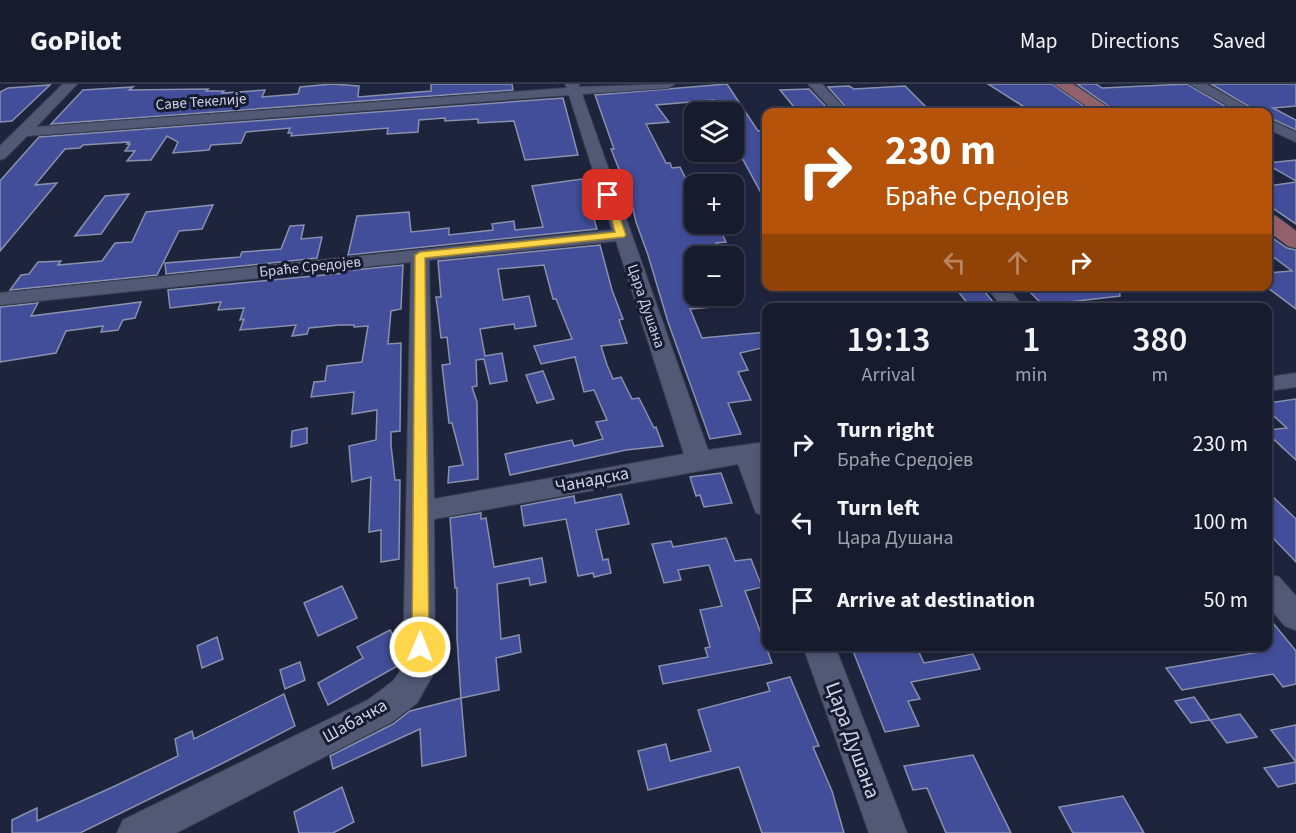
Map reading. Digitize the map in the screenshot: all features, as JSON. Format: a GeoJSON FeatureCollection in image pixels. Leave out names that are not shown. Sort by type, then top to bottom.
{"type":"FeatureCollection","features":[{"type":"Feature","properties":{"kind":"main road"},"geometry":{"type":"LineString","coordinates":[[1062,84],[1100,108]]}},
{"type":"Feature","properties":{"kind":"main road"},"geometry":{"type":"LineString","coordinates":[[1272,224],[1296,241]]}},
{"type":"Feature","properties":{"kind":"street"},"geometry":{"type":"LineString","coordinates":[[2,152],[70,84]]}},
{"type":"Feature","properties":{"kind":"street","name":"Саве Текелије"},"geometry":{"type":"LineString","coordinates":[[23,132],[573,88],[668,84]]}},
{"type":"Feature","properties":{"kind":"street"},"geometry":{"type":"LineString","coordinates":[[815,84],[837,108]]}},
{"type":"Feature","properties":{"kind":"street"},"geometry":{"type":"LineString","coordinates":[[1196,84],[1241,108]]}},
{"type":"Feature","properties":{"kind":"street","name":"Цара Душана"},"geometry":{"type":"LineString","coordinates":[[573,88],[699,460]]}},
{"type":"Feature","properties":{"kind":"street"},"geometry":{"type":"LineString","coordinates":[[1272,125],[1296,138]]}},
{"type":"Feature","properties":{"kind":"street","name":"Браће Средојев"},"geometry":{"type":"LineString","coordinates":[[0,299],[621,235]]}},
{"type":"Feature","properties":{"kind":"street","name":"Шабачка"},"geometry":{"type":"LineString","coordinates":[[136,833],[380,711],[405,692],[419,671],[421,611],[420,255]]}},
{"type":"Feature","properties":{"kind":"street"},"geometry":{"type":"LineString","coordinates":[[1000,291],[1010,303]]}},
{"type":"Feature","properties":{"kind":"street"},"geometry":{"type":"LineString","coordinates":[[1272,383],[1296,380]]}},
{"type":"Feature","properties":{"kind":"street"},"geometry":{"type":"LineString","coordinates":[[757,452],[762,482]]}},
{"type":"Feature","properties":{"kind":"street","name":"Чанадска"},"geometry":{"type":"LineString","coordinates":[[419,512],[699,460],[757,452]]}},
{"type":"Feature","properties":{"kind":"street"},"geometry":{"type":"LineString","coordinates":[[1272,590],[1296,617]]}},
{"type":"Feature","properties":{"kind":"street","name":"Цара Душана"},"geometry":{"type":"LineString","coordinates":[[821,651],[888,833]]}},
{"type":"Feature","properties":{"kind":"building"},"geometry":{"type":"Polygon","coordinates":[[[332,84],[359,86],[358,97],[431,91],[431,84],[512,84],[513,90],[51,124],[83,90],[133,87],[129,90],[208,89],[206,91],[224,91],[222,93],[265,90],[262,97],[298,94],[300,87],[332,84]]]}},
{"type":"Feature","properties":{"kind":"building"},"geometry":{"type":"Polygon","coordinates":[[[727,84],[739,102],[716,102],[714,100],[656,105],[669,122],[646,124],[666,163],[670,163],[672,168],[680,167],[684,175],[684,234],[722,234],[726,242],[716,243],[717,246],[684,246],[684,306],[723,306],[690,309],[702,338],[762,332],[762,348],[740,353],[748,370],[738,372],[751,400],[728,403],[741,434],[710,439],[668,322],[630,197],[611,149],[614,149],[595,95],[727,84]]]}},
{"type":"Feature","properties":{"kind":"building"},"geometry":{"type":"Polygon","coordinates":[[[988,84],[1052,84],[1086,108],[1054,107],[1026,108],[988,84]]]}},
{"type":"Feature","properties":{"kind":"building"},"geometry":{"type":"Polygon","coordinates":[[[1077,84],[1096,84],[1102,88],[1187,84],[1228,108],[1111,108],[1077,84]]]}},
{"type":"Feature","properties":{"kind":"building"},"geometry":{"type":"Polygon","coordinates":[[[1211,84],[1296,84],[1296,106],[1273,108],[1296,120],[1296,130],[1272,119],[1272,108],[1251,108],[1211,84]]]}},
{"type":"Feature","properties":{"kind":"building"},"geometry":{"type":"Polygon","coordinates":[[[50,85],[12,121],[0,122],[0,92],[8,88],[50,85]]]}},
{"type":"Feature","properties":{"kind":"building"},"geometry":{"type":"Polygon","coordinates":[[[849,86],[854,89],[905,86],[927,108],[846,108],[828,87],[849,86]]]}},
{"type":"Feature","properties":{"kind":"building"},"geometry":{"type":"Polygon","coordinates":[[[809,89],[827,108],[795,108],[780,90],[809,89]]]}},
{"type":"Feature","properties":{"kind":"building"},"geometry":{"type":"Polygon","coordinates":[[[563,98],[578,155],[525,160],[514,121],[478,123],[478,119],[445,121],[445,118],[419,120],[418,132],[387,134],[388,128],[291,136],[292,133],[288,133],[290,128],[246,132],[241,143],[211,145],[209,150],[173,153],[178,142],[167,136],[151,160],[127,161],[135,151],[125,151],[129,142],[83,145],[80,148],[65,149],[35,185],[57,183],[0,251],[0,181],[39,137],[563,98]]]}},
{"type":"Feature","properties":{"kind":"building"},"geometry":{"type":"Polygon","coordinates":[[[744,110],[758,131],[762,130],[762,195],[744,161],[744,110]]]}},
{"type":"Feature","properties":{"kind":"building"},"geometry":{"type":"Polygon","coordinates":[[[1296,160],[1296,181],[1272,167],[1272,163],[1296,160]]]}},
{"type":"Feature","properties":{"kind":"building"},"geometry":{"type":"Polygon","coordinates":[[[582,179],[597,229],[348,255],[357,216],[409,212],[411,232],[449,228],[449,235],[493,230],[492,224],[514,221],[515,230],[543,227],[532,186],[582,179]]]}},
{"type":"Feature","properties":{"kind":"building"},"geometry":{"type":"Polygon","coordinates":[[[1296,182],[1296,224],[1272,208],[1272,185],[1296,182]]]}},
{"type":"Feature","properties":{"kind":"building"},"geometry":{"type":"Polygon","coordinates":[[[129,194],[101,234],[75,236],[105,196],[129,194]]]}},
{"type":"Feature","properties":{"kind":"building"},"geometry":{"type":"Polygon","coordinates":[[[213,205],[202,229],[179,231],[157,275],[10,290],[21,275],[29,274],[38,262],[61,261],[58,265],[102,261],[115,243],[132,242],[146,212],[213,205]]]}},
{"type":"Feature","properties":{"kind":"building"},"geometry":{"type":"Polygon","coordinates":[[[304,225],[301,239],[322,237],[317,258],[166,274],[165,263],[240,257],[242,252],[281,249],[290,226],[304,225]]]}},
{"type":"Feature","properties":{"kind":"building"},"geometry":{"type":"Polygon","coordinates":[[[1272,238],[1287,248],[1296,250],[1296,309],[1272,291],[1272,273],[1292,271],[1272,256],[1272,238]]]}},
{"type":"Feature","properties":{"kind":"building"},"geometry":{"type":"Polygon","coordinates":[[[600,245],[612,290],[623,319],[619,320],[627,343],[601,346],[613,379],[621,377],[632,399],[639,398],[654,428],[656,427],[663,446],[626,450],[510,475],[505,454],[572,440],[574,446],[603,439],[596,422],[607,420],[594,390],[584,392],[575,357],[541,364],[534,346],[572,339],[556,299],[553,299],[544,265],[498,269],[503,300],[529,296],[536,326],[515,329],[514,324],[480,329],[485,356],[502,353],[507,381],[490,384],[484,359],[476,360],[477,386],[472,387],[477,402],[478,479],[448,483],[449,467],[463,465],[452,423],[449,423],[442,365],[450,364],[447,337],[441,338],[436,297],[441,297],[438,261],[600,245]]]}},
{"type":"Feature","properties":{"kind":"building"},"geometry":{"type":"Polygon","coordinates":[[[403,265],[401,309],[391,311],[388,344],[401,343],[400,431],[391,432],[395,480],[400,480],[399,559],[381,562],[381,530],[369,532],[371,477],[352,482],[349,446],[376,440],[377,410],[352,414],[354,392],[311,397],[314,382],[325,381],[327,366],[362,362],[368,326],[339,325],[309,328],[307,334],[292,336],[296,325],[240,330],[244,319],[240,320],[244,308],[218,310],[221,302],[170,308],[168,290],[403,265]]]}},
{"type":"Feature","properties":{"kind":"building"},"geometry":{"type":"Polygon","coordinates":[[[958,291],[984,291],[994,303],[967,303],[958,291]]]}},
{"type":"Feature","properties":{"kind":"building"},"geometry":{"type":"Polygon","coordinates":[[[1120,291],[1120,296],[1041,303],[1030,292],[1120,291]]]}},
{"type":"Feature","properties":{"kind":"building"},"geometry":{"type":"Polygon","coordinates":[[[141,302],[135,318],[123,320],[118,330],[101,332],[103,326],[66,331],[56,353],[0,362],[0,307],[38,303],[31,316],[141,302]]]}},
{"type":"Feature","properties":{"kind":"building"},"geometry":{"type":"Polygon","coordinates":[[[543,371],[554,399],[537,403],[526,375],[543,371]]]}},
{"type":"Feature","properties":{"kind":"building"},"geometry":{"type":"Polygon","coordinates":[[[1296,399],[1296,460],[1272,438],[1272,430],[1287,428],[1272,415],[1272,402],[1296,399]]]}},
{"type":"Feature","properties":{"kind":"building"},"geometry":{"type":"Polygon","coordinates":[[[307,428],[307,443],[291,447],[292,431],[307,428]]]}},
{"type":"Feature","properties":{"kind":"building"},"geometry":{"type":"Polygon","coordinates":[[[721,473],[732,503],[704,507],[700,495],[696,496],[690,477],[721,473]]]}},
{"type":"Feature","properties":{"kind":"building"},"geometry":{"type":"Polygon","coordinates":[[[621,494],[629,524],[596,530],[603,560],[608,559],[611,573],[594,577],[593,573],[578,576],[566,519],[524,526],[521,506],[574,496],[575,503],[621,494]]]}},
{"type":"Feature","properties":{"kind":"building"},"geometry":{"type":"Polygon","coordinates":[[[1272,496],[1296,519],[1296,562],[1272,537],[1272,496]]]}},
{"type":"Feature","properties":{"kind":"building"},"geometry":{"type":"Polygon","coordinates":[[[481,513],[481,519],[486,518],[494,567],[542,558],[546,582],[530,585],[529,578],[497,584],[501,639],[519,635],[521,652],[496,658],[499,690],[461,698],[457,638],[457,588],[455,588],[450,518],[481,513]]]}},
{"type":"Feature","properties":{"kind":"building"},"geometry":{"type":"Polygon","coordinates":[[[726,538],[735,561],[751,559],[762,587],[745,591],[762,636],[762,651],[768,651],[772,663],[663,684],[659,666],[708,657],[705,648],[710,647],[700,610],[722,606],[709,565],[678,570],[681,580],[664,583],[652,544],[671,541],[673,547],[726,538]]]}},
{"type":"Feature","properties":{"kind":"building"},"geometry":{"type":"Polygon","coordinates":[[[342,586],[357,618],[318,636],[304,603],[342,586]]]}},
{"type":"Feature","properties":{"kind":"building"},"geometry":{"type":"Polygon","coordinates":[[[1272,622],[1296,651],[1296,684],[1283,687],[1273,674],[1182,690],[1166,668],[1272,651],[1272,622]]]}},
{"type":"Feature","properties":{"kind":"building"},"geometry":{"type":"Polygon","coordinates":[[[390,630],[401,649],[401,664],[328,705],[318,683],[363,658],[357,647],[390,630]]]}},
{"type":"Feature","properties":{"kind":"building"},"geometry":{"type":"Polygon","coordinates":[[[217,637],[223,659],[202,668],[197,646],[217,637]]]}},
{"type":"Feature","properties":{"kind":"building"},"geometry":{"type":"Polygon","coordinates":[[[853,651],[918,651],[924,663],[973,654],[980,669],[911,682],[920,699],[908,701],[919,726],[885,732],[853,651]]]}},
{"type":"Feature","properties":{"kind":"building"},"geometry":{"type":"Polygon","coordinates":[[[300,662],[305,680],[285,689],[280,670],[300,662]]]}},
{"type":"Feature","properties":{"kind":"building"},"geometry":{"type":"Polygon","coordinates":[[[790,677],[819,746],[813,747],[832,791],[844,833],[762,833],[739,767],[648,790],[638,751],[666,744],[670,761],[711,751],[698,710],[770,691],[767,683],[790,677]]]}},
{"type":"Feature","properties":{"kind":"building"},"geometry":{"type":"Polygon","coordinates":[[[284,694],[295,726],[223,763],[80,833],[12,833],[12,820],[37,808],[37,821],[115,786],[178,756],[175,739],[192,731],[194,739],[284,694]]]}},
{"type":"Feature","properties":{"kind":"building"},"geometry":{"type":"Polygon","coordinates":[[[1194,697],[1210,720],[1191,723],[1175,701],[1194,697]]]}},
{"type":"Feature","properties":{"kind":"building"},"geometry":{"type":"Polygon","coordinates":[[[461,698],[466,756],[422,766],[420,729],[333,769],[330,756],[393,724],[410,711],[461,698]]]}},
{"type":"Feature","properties":{"kind":"building"},"geometry":{"type":"Polygon","coordinates":[[[1240,714],[1257,737],[1227,743],[1210,720],[1240,714]]]}},
{"type":"Feature","properties":{"kind":"building"},"geometry":{"type":"Polygon","coordinates":[[[1296,725],[1296,762],[1271,730],[1296,725]]]}},
{"type":"Feature","properties":{"kind":"building"},"geometry":{"type":"Polygon","coordinates":[[[973,755],[1011,833],[946,833],[927,788],[913,790],[904,766],[973,755]]]}},
{"type":"Feature","properties":{"kind":"building"},"geometry":{"type":"Polygon","coordinates":[[[1296,762],[1296,783],[1278,787],[1264,768],[1296,762]]]}},
{"type":"Feature","properties":{"kind":"building"},"geometry":{"type":"Polygon","coordinates":[[[342,787],[354,822],[333,833],[299,833],[294,812],[342,787]]]}},
{"type":"Feature","properties":{"kind":"building"},"geometry":{"type":"Polygon","coordinates":[[[1123,796],[1144,833],[1073,833],[1059,807],[1123,796]]]}},
{"type":"Feature","properties":{"kind":"route"},"geometry":{"type":"LineString","coordinates":[[420,647],[420,255],[621,235],[608,195]]}}]}
